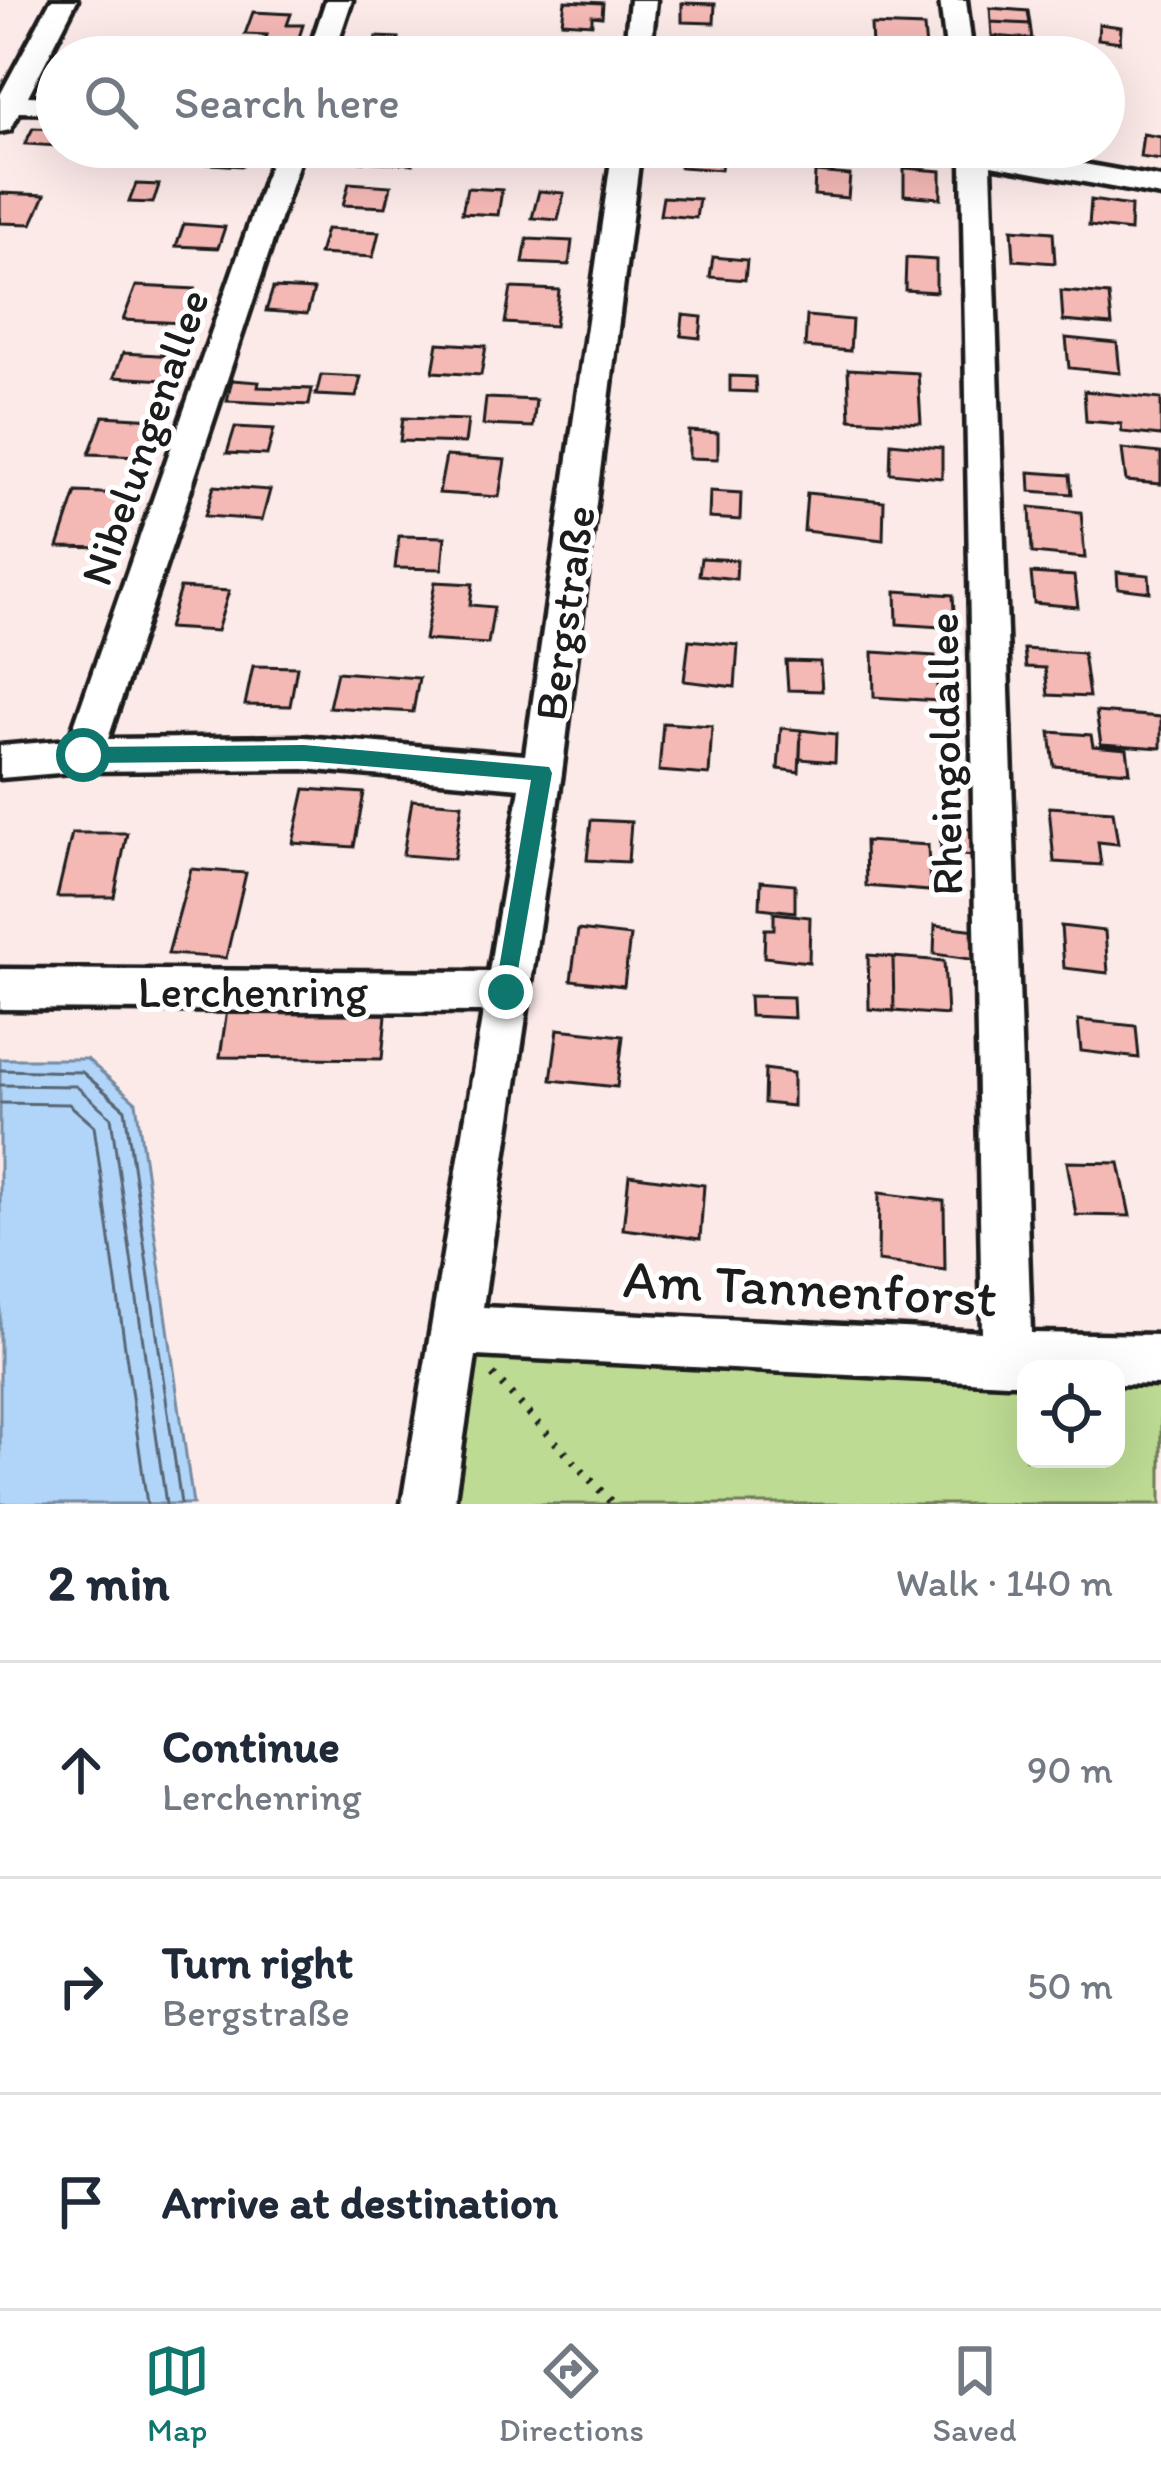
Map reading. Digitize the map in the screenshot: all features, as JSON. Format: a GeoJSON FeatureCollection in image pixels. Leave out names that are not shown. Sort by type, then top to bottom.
{"type":"FeatureCollection","features":[{"type":"Feature","properties":{"kind":"street"},"geometry":{"type":"LineString","coordinates":[[44,36],[64,0]]}},
{"type":"Feature","properties":{"kind":"street"},"geometry":{"type":"LineString","coordinates":[[327,36],[339,0]]}},
{"type":"Feature","properties":{"kind":"street"},"geometry":{"type":"LineString","coordinates":[[639,36],[643,0]]}},
{"type":"Feature","properties":{"kind":"street"},"geometry":{"type":"LineString","coordinates":[[953,0],[957,36]]}},
{"type":"Feature","properties":{"kind":"street"},"geometry":{"type":"LineString","coordinates":[[3,110],[36,50]]}},
{"type":"Feature","properties":{"kind":"street"},"geometry":{"type":"LineString","coordinates":[[3,110],[36,107]]}},
{"type":"Feature","properties":{"kind":"street","name":"Nibelungenallee"},"geometry":{"type":"LineString","coordinates":[[83,755],[283,168]]}},
{"type":"Feature","properties":{"kind":"street","name":"Bergstraße"},"geometry":{"type":"LineString","coordinates":[[428,1504],[542,773],[624,168]]}},
{"type":"Feature","properties":{"kind":"street","name":"Rheingoldallee"},"geometry":{"type":"LineString","coordinates":[[976,168],[1007,1358]]}},
{"type":"Feature","properties":{"kind":"street"},"geometry":{"type":"LineString","coordinates":[[1066,168],[1161,187]]}},
{"type":"Feature","properties":{"kind":"street"},"geometry":{"type":"LineString","coordinates":[[0,762],[83,755],[304,753],[542,773]]}},
{"type":"Feature","properties":{"kind":"street","name":"Lerchenring"},"geometry":{"type":"LineString","coordinates":[[0,989],[506,992]]}},
{"type":"Feature","properties":{"kind":"street","name":"Am Tannenforst"},"geometry":{"type":"LineString","coordinates":[[452,1330],[1007,1358],[1161,1360]]}},
{"type":"Feature","properties":{"kind":"path"},"geometry":{"type":"LineString","coordinates":[[452,1330],[613,1504]]}},
{"type":"Feature","properties":{"kind":"green space"},"geometry":{"type":"Polygon","coordinates":[[[452,1330],[1161,1360],[1161,1504],[428,1504],[452,1330]]]}},
{"type":"Feature","properties":{"kind":"water"},"geometry":{"type":"Polygon","coordinates":[[[0,1059],[87,1059],[136,1102],[193,1504],[0,1504],[0,1059]]]}},
{"type":"Feature","properties":{"kind":"building"},"geometry":{"type":"Polygon","coordinates":[[[565,1],[603,3],[602,17],[592,16],[592,24],[562,22],[565,1]]]}},
{"type":"Feature","properties":{"kind":"building"},"geometry":{"type":"Polygon","coordinates":[[[682,3],[715,4],[714,23],[682,22],[682,3]]]}},
{"type":"Feature","properties":{"kind":"building"},"geometry":{"type":"Polygon","coordinates":[[[990,8],[1028,11],[1030,24],[991,22],[990,8]]]}},
{"type":"Feature","properties":{"kind":"building"},"geometry":{"type":"Polygon","coordinates":[[[253,12],[291,14],[287,25],[303,25],[300,36],[245,34],[253,12]]]}},
{"type":"Feature","properties":{"kind":"building"},"geometry":{"type":"Polygon","coordinates":[[[991,22],[1030,24],[1032,36],[992,36],[991,22]]]}},
{"type":"Feature","properties":{"kind":"building"},"geometry":{"type":"Polygon","coordinates":[[[1099,24],[1121,27],[1120,36],[1098,36],[1099,24]]]}},
{"type":"Feature","properties":{"kind":"building"},"geometry":{"type":"Polygon","coordinates":[[[871,25],[924,27],[925,36],[872,36],[871,25]]]}},
{"type":"Feature","properties":{"kind":"building"},"geometry":{"type":"Polygon","coordinates":[[[33,128],[36,128],[36,145],[25,144],[33,128]]]}},
{"type":"Feature","properties":{"kind":"building"},"geometry":{"type":"Polygon","coordinates":[[[1143,134],[1161,137],[1161,160],[1140,157],[1143,134]]]}},
{"type":"Feature","properties":{"kind":"building"},"geometry":{"type":"Polygon","coordinates":[[[904,168],[941,171],[941,198],[904,195],[904,168]]]}},
{"type":"Feature","properties":{"kind":"building"},"geometry":{"type":"Polygon","coordinates":[[[815,172],[850,175],[848,198],[814,195],[815,172]]]}},
{"type":"Feature","properties":{"kind":"building"},"geometry":{"type":"Polygon","coordinates":[[[349,183],[391,186],[386,207],[343,205],[349,183]]]}},
{"type":"Feature","properties":{"kind":"building"},"geometry":{"type":"Polygon","coordinates":[[[136,184],[159,185],[153,203],[129,202],[136,184]]]}},
{"type":"Feature","properties":{"kind":"building"},"geometry":{"type":"Polygon","coordinates":[[[467,188],[502,190],[498,215],[462,213],[467,188]]]}},
{"type":"Feature","properties":{"kind":"building"},"geometry":{"type":"Polygon","coordinates":[[[539,191],[564,193],[558,220],[532,218],[539,191]]]}},
{"type":"Feature","properties":{"kind":"building"},"geometry":{"type":"Polygon","coordinates":[[[0,193],[45,195],[32,224],[0,223],[0,193]]]}},
{"type":"Feature","properties":{"kind":"building"},"geometry":{"type":"Polygon","coordinates":[[[663,197],[699,199],[696,218],[660,215],[663,197]]]}},
{"type":"Feature","properties":{"kind":"building"},"geometry":{"type":"Polygon","coordinates":[[[1091,200],[1131,206],[1130,231],[1089,226],[1091,200]]]}},
{"type":"Feature","properties":{"kind":"building"},"geometry":{"type":"Polygon","coordinates":[[[184,224],[225,227],[218,248],[176,246],[184,224]]]}},
{"type":"Feature","properties":{"kind":"building"},"geometry":{"type":"Polygon","coordinates":[[[326,229],[379,232],[373,257],[319,254],[326,229]]]}},
{"type":"Feature","properties":{"kind":"building"},"geometry":{"type":"Polygon","coordinates":[[[1012,229],[1053,232],[1055,263],[1014,260],[1012,229]]]}},
{"type":"Feature","properties":{"kind":"building"},"geometry":{"type":"Polygon","coordinates":[[[527,239],[572,241],[569,265],[523,263],[527,239]]]}},
{"type":"Feature","properties":{"kind":"building"},"geometry":{"type":"Polygon","coordinates":[[[713,257],[747,260],[745,280],[710,277],[713,257]]]}},
{"type":"Feature","properties":{"kind":"building"},"geometry":{"type":"Polygon","coordinates":[[[906,258],[936,260],[936,292],[905,290],[906,258]]]}},
{"type":"Feature","properties":{"kind":"building"},"geometry":{"type":"Polygon","coordinates":[[[136,286],[195,289],[183,323],[123,320],[136,286]]]}},
{"type":"Feature","properties":{"kind":"building"},"geometry":{"type":"Polygon","coordinates":[[[273,288],[314,290],[307,314],[266,311],[273,288]]]}},
{"type":"Feature","properties":{"kind":"building"},"geometry":{"type":"Polygon","coordinates":[[[511,288],[559,290],[555,326],[505,323],[511,288]]]}},
{"type":"Feature","properties":{"kind":"building"},"geometry":{"type":"Polygon","coordinates":[[[1061,291],[1109,295],[1112,325],[1063,321],[1061,291]]]}},
{"type":"Feature","properties":{"kind":"building"},"geometry":{"type":"Polygon","coordinates":[[[683,315],[702,317],[700,338],[681,336],[683,315]]]}},
{"type":"Feature","properties":{"kind":"building"},"geometry":{"type":"Polygon","coordinates":[[[807,316],[852,320],[850,351],[805,347],[807,316]]]}},
{"type":"Feature","properties":{"kind":"building"},"geometry":{"type":"Polygon","coordinates":[[[1066,338],[1117,343],[1120,373],[1069,368],[1066,338]]]}},
{"type":"Feature","properties":{"kind":"building"},"geometry":{"type":"Polygon","coordinates":[[[438,343],[486,346],[481,375],[433,372],[438,343]]]}},
{"type":"Feature","properties":{"kind":"building"},"geometry":{"type":"Polygon","coordinates":[[[123,353],[174,356],[165,380],[114,377],[123,353]]]}},
{"type":"Feature","properties":{"kind":"building"},"geometry":{"type":"Polygon","coordinates":[[[848,369],[918,373],[921,423],[850,419],[848,369]]]}},
{"type":"Feature","properties":{"kind":"building"},"geometry":{"type":"Polygon","coordinates":[[[321,375],[361,377],[356,397],[316,395],[321,375]]]}},
{"type":"Feature","properties":{"kind":"building"},"geometry":{"type":"Polygon","coordinates":[[[730,376],[755,377],[756,392],[730,391],[730,376]]]}},
{"type":"Feature","properties":{"kind":"building"},"geometry":{"type":"Polygon","coordinates":[[[232,380],[259,382],[258,387],[312,389],[309,405],[227,401],[232,380]]]}},
{"type":"Feature","properties":{"kind":"building"},"geometry":{"type":"Polygon","coordinates":[[[1084,391],[1161,399],[1161,436],[1122,432],[1121,424],[1086,421],[1084,391]]]}},
{"type":"Feature","properties":{"kind":"building"},"geometry":{"type":"Polygon","coordinates":[[[486,398],[536,400],[533,427],[483,425],[486,398]]]}},
{"type":"Feature","properties":{"kind":"building"},"geometry":{"type":"Polygon","coordinates":[[[103,416],[155,419],[142,456],[89,454],[103,416]]]}},
{"type":"Feature","properties":{"kind":"building"},"geometry":{"type":"Polygon","coordinates":[[[403,418],[468,420],[465,443],[400,441],[403,418]]]}},
{"type":"Feature","properties":{"kind":"building"},"geometry":{"type":"Polygon","coordinates":[[[235,427],[274,429],[267,455],[227,453],[235,427]]]}},
{"type":"Feature","properties":{"kind":"building"},"geometry":{"type":"Polygon","coordinates":[[[689,431],[718,433],[718,459],[689,458],[689,431]]]}},
{"type":"Feature","properties":{"kind":"building"},"geometry":{"type":"Polygon","coordinates":[[[891,443],[942,448],[942,478],[890,473],[891,443]]]}},
{"type":"Feature","properties":{"kind":"building"},"geometry":{"type":"Polygon","coordinates":[[[1122,449],[1161,453],[1161,484],[1126,481],[1122,449]]]}},
{"type":"Feature","properties":{"kind":"building"},"geometry":{"type":"Polygon","coordinates":[[[446,456],[505,460],[499,497],[439,493],[446,456]]]}},
{"type":"Feature","properties":{"kind":"building"},"geometry":{"type":"Polygon","coordinates":[[[1029,472],[1070,475],[1072,494],[1030,491],[1029,472]]]}},
{"type":"Feature","properties":{"kind":"building"},"geometry":{"type":"Polygon","coordinates":[[[214,486],[270,490],[262,520],[205,516],[214,486]]]}},
{"type":"Feature","properties":{"kind":"building"},"geometry":{"type":"Polygon","coordinates":[[[710,491],[741,493],[740,520],[709,518],[710,491]]]}},
{"type":"Feature","properties":{"kind":"building"},"geometry":{"type":"Polygon","coordinates":[[[76,492],[126,494],[109,548],[58,547],[76,492]]]}},
{"type":"Feature","properties":{"kind":"building"},"geometry":{"type":"Polygon","coordinates":[[[807,493],[884,501],[883,540],[804,531],[807,493]]]}},
{"type":"Feature","properties":{"kind":"building"},"geometry":{"type":"Polygon","coordinates":[[[1030,507],[1081,512],[1085,558],[1032,553],[1030,507]]]}},
{"type":"Feature","properties":{"kind":"building"},"geometry":{"type":"Polygon","coordinates":[[[399,536],[445,537],[442,569],[395,568],[399,536]]]}},
{"type":"Feature","properties":{"kind":"building"},"geometry":{"type":"Polygon","coordinates":[[[701,558],[737,560],[736,579],[699,575],[701,558]]]}},
{"type":"Feature","properties":{"kind":"building"},"geometry":{"type":"Polygon","coordinates":[[[1117,572],[1149,575],[1150,592],[1118,588],[1117,572]]]}},
{"type":"Feature","properties":{"kind":"building"},"geometry":{"type":"Polygon","coordinates":[[[1031,573],[1074,576],[1078,607],[1034,603],[1031,573]]]}},
{"type":"Feature","properties":{"kind":"building"},"geometry":{"type":"Polygon","coordinates":[[[435,582],[473,584],[470,605],[494,607],[488,644],[425,640],[435,582]]]}},
{"type":"Feature","properties":{"kind":"building"},"geometry":{"type":"Polygon","coordinates":[[[180,588],[229,591],[217,631],[168,628],[180,588]]]}},
{"type":"Feature","properties":{"kind":"building"},"geometry":{"type":"Polygon","coordinates":[[[896,591],[953,595],[955,628],[897,624],[896,591]]]}},
{"type":"Feature","properties":{"kind":"building"},"geometry":{"type":"Polygon","coordinates":[[[689,640],[738,645],[735,687],[684,681],[689,640]]]}},
{"type":"Feature","properties":{"kind":"building"},"geometry":{"type":"Polygon","coordinates":[[[1024,649],[1083,653],[1089,697],[1048,695],[1045,668],[1026,667],[1024,649]]]}},
{"type":"Feature","properties":{"kind":"building"},"geometry":{"type":"Polygon","coordinates":[[[873,652],[935,656],[938,701],[874,697],[873,652]]]}},
{"type":"Feature","properties":{"kind":"building"},"geometry":{"type":"Polygon","coordinates":[[[786,661],[820,662],[822,691],[788,690],[786,661]]]}},
{"type":"Feature","properties":{"kind":"building"},"geometry":{"type":"Polygon","coordinates":[[[253,666],[297,667],[290,706],[245,705],[253,666]]]}},
{"type":"Feature","properties":{"kind":"building"},"geometry":{"type":"Polygon","coordinates":[[[337,672],[419,678],[413,712],[329,707],[337,672]]]}},
{"type":"Feature","properties":{"kind":"building"},"geometry":{"type":"Polygon","coordinates":[[[1096,712],[1161,717],[1161,748],[1101,744],[1096,712]]]}},
{"type":"Feature","properties":{"kind":"building"},"geometry":{"type":"Polygon","coordinates":[[[663,723],[712,726],[709,775],[659,771],[663,723]]]}},
{"type":"Feature","properties":{"kind":"building"},"geometry":{"type":"Polygon","coordinates":[[[781,728],[801,730],[799,772],[778,769],[781,728]]]}},
{"type":"Feature","properties":{"kind":"building"},"geometry":{"type":"Polygon","coordinates":[[[801,730],[836,734],[835,762],[800,759],[801,730]]]}},
{"type":"Feature","properties":{"kind":"building"},"geometry":{"type":"Polygon","coordinates":[[[1050,732],[1091,735],[1093,746],[1127,749],[1130,772],[1054,766],[1050,732]]]}},
{"type":"Feature","properties":{"kind":"building"},"geometry":{"type":"Polygon","coordinates":[[[305,789],[364,793],[354,847],[293,843],[305,789]]]}},
{"type":"Feature","properties":{"kind":"building"},"geometry":{"type":"Polygon","coordinates":[[[412,800],[462,804],[454,859],[403,855],[412,800]]]}},
{"type":"Feature","properties":{"kind":"building"},"geometry":{"type":"Polygon","coordinates":[[[1049,807],[1113,811],[1118,844],[1098,842],[1101,865],[1054,862],[1049,807]]]}},
{"type":"Feature","properties":{"kind":"building"},"geometry":{"type":"Polygon","coordinates":[[[591,820],[631,822],[628,862],[587,860],[591,820]]]}},
{"type":"Feature","properties":{"kind":"building"},"geometry":{"type":"Polygon","coordinates":[[[940,827],[971,829],[973,856],[941,853],[940,827]]]}},
{"type":"Feature","properties":{"kind":"building"},"geometry":{"type":"Polygon","coordinates":[[[72,833],[127,833],[114,897],[57,897],[72,833]]]}},
{"type":"Feature","properties":{"kind":"building"},"geometry":{"type":"Polygon","coordinates":[[[865,841],[928,845],[930,891],[866,886],[865,841]]]}},
{"type":"Feature","properties":{"kind":"building"},"geometry":{"type":"Polygon","coordinates":[[[191,869],[246,873],[226,958],[168,954],[191,869]]]}},
{"type":"Feature","properties":{"kind":"building"},"geometry":{"type":"Polygon","coordinates":[[[761,881],[795,884],[795,912],[760,908],[761,881]]]}},
{"type":"Feature","properties":{"kind":"building"},"geometry":{"type":"Polygon","coordinates":[[[774,913],[810,917],[809,962],[764,957],[765,929],[774,929],[774,913]]]}},
{"type":"Feature","properties":{"kind":"building"},"geometry":{"type":"Polygon","coordinates":[[[935,925],[977,930],[977,960],[934,954],[935,925]]]}},
{"type":"Feature","properties":{"kind":"building"},"geometry":{"type":"Polygon","coordinates":[[[1061,926],[1105,931],[1108,973],[1064,968],[1061,926]]]}},
{"type":"Feature","properties":{"kind":"building"},"geometry":{"type":"Polygon","coordinates":[[[578,930],[630,936],[624,986],[571,980],[578,930]]]}},
{"type":"Feature","properties":{"kind":"building"},"geometry":{"type":"Polygon","coordinates":[[[868,955],[893,957],[894,1011],[869,1009],[868,955]]]}},
{"type":"Feature","properties":{"kind":"building"},"geometry":{"type":"Polygon","coordinates":[[[893,957],[944,961],[947,1015],[894,1011],[893,957]]]}},
{"type":"Feature","properties":{"kind":"building"},"geometry":{"type":"Polygon","coordinates":[[[749,996],[793,997],[794,1018],[750,1016],[749,996]]]}},
{"type":"Feature","properties":{"kind":"building"},"geometry":{"type":"Polygon","coordinates":[[[228,1003],[387,1004],[382,1059],[220,1057],[228,1003]]]}},
{"type":"Feature","properties":{"kind":"building"},"geometry":{"type":"Polygon","coordinates":[[[1078,1020],[1136,1026],[1139,1058],[1081,1051],[1078,1020]]]}},
{"type":"Feature","properties":{"kind":"building"},"geometry":{"type":"Polygon","coordinates":[[[558,1029],[623,1036],[617,1087],[551,1080],[558,1029]]]}},
{"type":"Feature","properties":{"kind":"building"},"geometry":{"type":"Polygon","coordinates":[[[765,1069],[793,1073],[793,1106],[764,1103],[765,1069]]]}},
{"type":"Feature","properties":{"kind":"building"},"geometry":{"type":"Polygon","coordinates":[[[1067,1162],[1119,1163],[1130,1216],[1076,1215],[1067,1162]]]}},
{"type":"Feature","properties":{"kind":"building"},"geometry":{"type":"Polygon","coordinates":[[[629,1175],[704,1185],[700,1239],[623,1229],[629,1175]]]}},
{"type":"Feature","properties":{"kind":"building"},"geometry":{"type":"Polygon","coordinates":[[[879,1193],[944,1201],[945,1270],[878,1261],[879,1193]]]}},
{"type":"Feature","properties":{"kind":"route"},"geometry":{"type":"LineString","coordinates":[[83,755],[304,753],[542,773],[506,992]]}}]}
